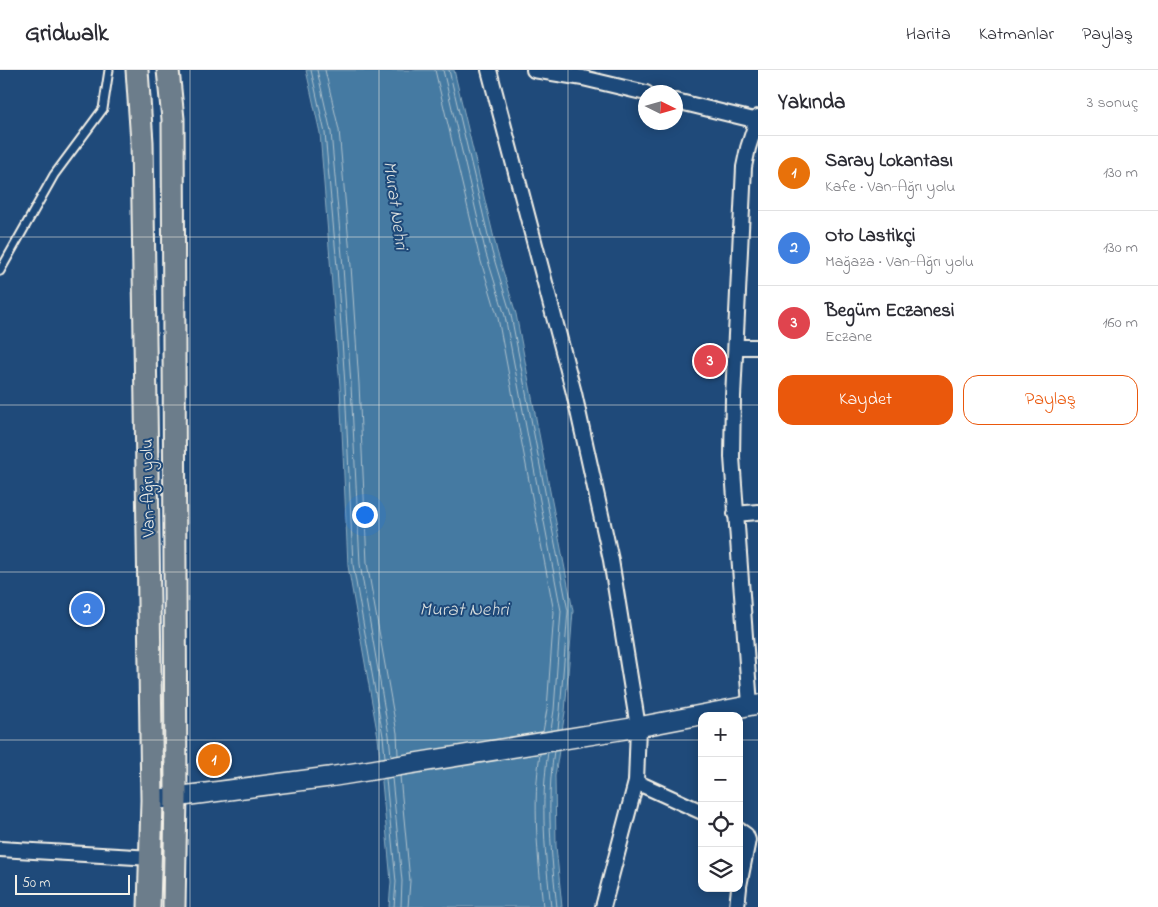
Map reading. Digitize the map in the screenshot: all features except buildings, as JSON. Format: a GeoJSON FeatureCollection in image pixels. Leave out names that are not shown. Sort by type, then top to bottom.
{"type":"FeatureCollection","features":[{"type":"Feature","properties":{"kind":"main road","name":"Van-Ağrı yolu"},"geometry":{"type":"LineString","coordinates":[[137,70],[142,142],[152,800],[150,907]]}},
{"type":"Feature","properties":{"kind":"main road"},"geometry":{"type":"LineString","coordinates":[[168,70],[173,119],[176,797],[174,907]]}},
{"type":"Feature","properties":{"kind":"main road"},"geometry":{"type":"LineString","coordinates":[[152,800],[330,777],[638,727],[754,705]]}},
{"type":"Feature","properties":{"kind":"street"},"geometry":{"type":"LineString","coordinates":[[489,70],[576,403],[611,560],[638,727],[636,782],[603,907]]}},
{"type":"Feature","properties":{"kind":"street"},"geometry":{"type":"LineString","coordinates":[[534,70],[583,78],[638,91]]}},
{"type":"Feature","properties":{"kind":"street"},"geometry":{"type":"LineString","coordinates":[[683,103],[758,120],[748,148],[744,167],[732,457],[735,514],[754,705]]}},
{"type":"Feature","properties":{"kind":"street"},"geometry":{"type":"LineString","coordinates":[[736,347],[758,347]]}},
{"type":"Feature","properties":{"kind":"street"},"geometry":{"type":"LineString","coordinates":[[735,514],[758,512]]}},
{"type":"Feature","properties":{"kind":"street"},"geometry":{"type":"LineString","coordinates":[[636,782],[698,810]]}},
{"type":"Feature","properties":{"kind":"street"},"geometry":{"type":"LineString","coordinates":[[743,833],[748,840],[748,846],[743,869]]}},
{"type":"Feature","properties":{"kind":"street"},"geometry":{"type":"LineString","coordinates":[[0,849],[152,858]]}},
{"type":"Feature","properties":{"kind":"street"},"geometry":{"type":"LineString","coordinates":[[737,907],[738,892]]}},
{"type":"Feature","properties":{"kind":"lane"},"geometry":{"type":"LineString","coordinates":[[0,271],[54,175],[103,109],[109,70]]}},
{"type":"Feature","properties":{"kind":"water","name":"Murat Nehri"},"geometry":{"type":"Polygon","coordinates":[[[306,70],[454,70],[497,251],[516,314],[573,611],[565,712],[555,776],[556,846],[562,907],[389,907],[391,882],[378,737],[348,566],[340,386],[320,133],[306,70]]]}},
{"type":"Feature","properties":{"kind":"place","name":"Begüm Eczanesi"},"geometry":{"type":"Point","coordinates":[710,361]}},
{"type":"Feature","properties":{"kind":"place","name":"Oto Lastikçi"},"geometry":{"type":"Point","coordinates":[87,609]}},
{"type":"Feature","properties":{"kind":"place","name":"Saray Lokantası"},"geometry":{"type":"Point","coordinates":[214,760]}}]}
